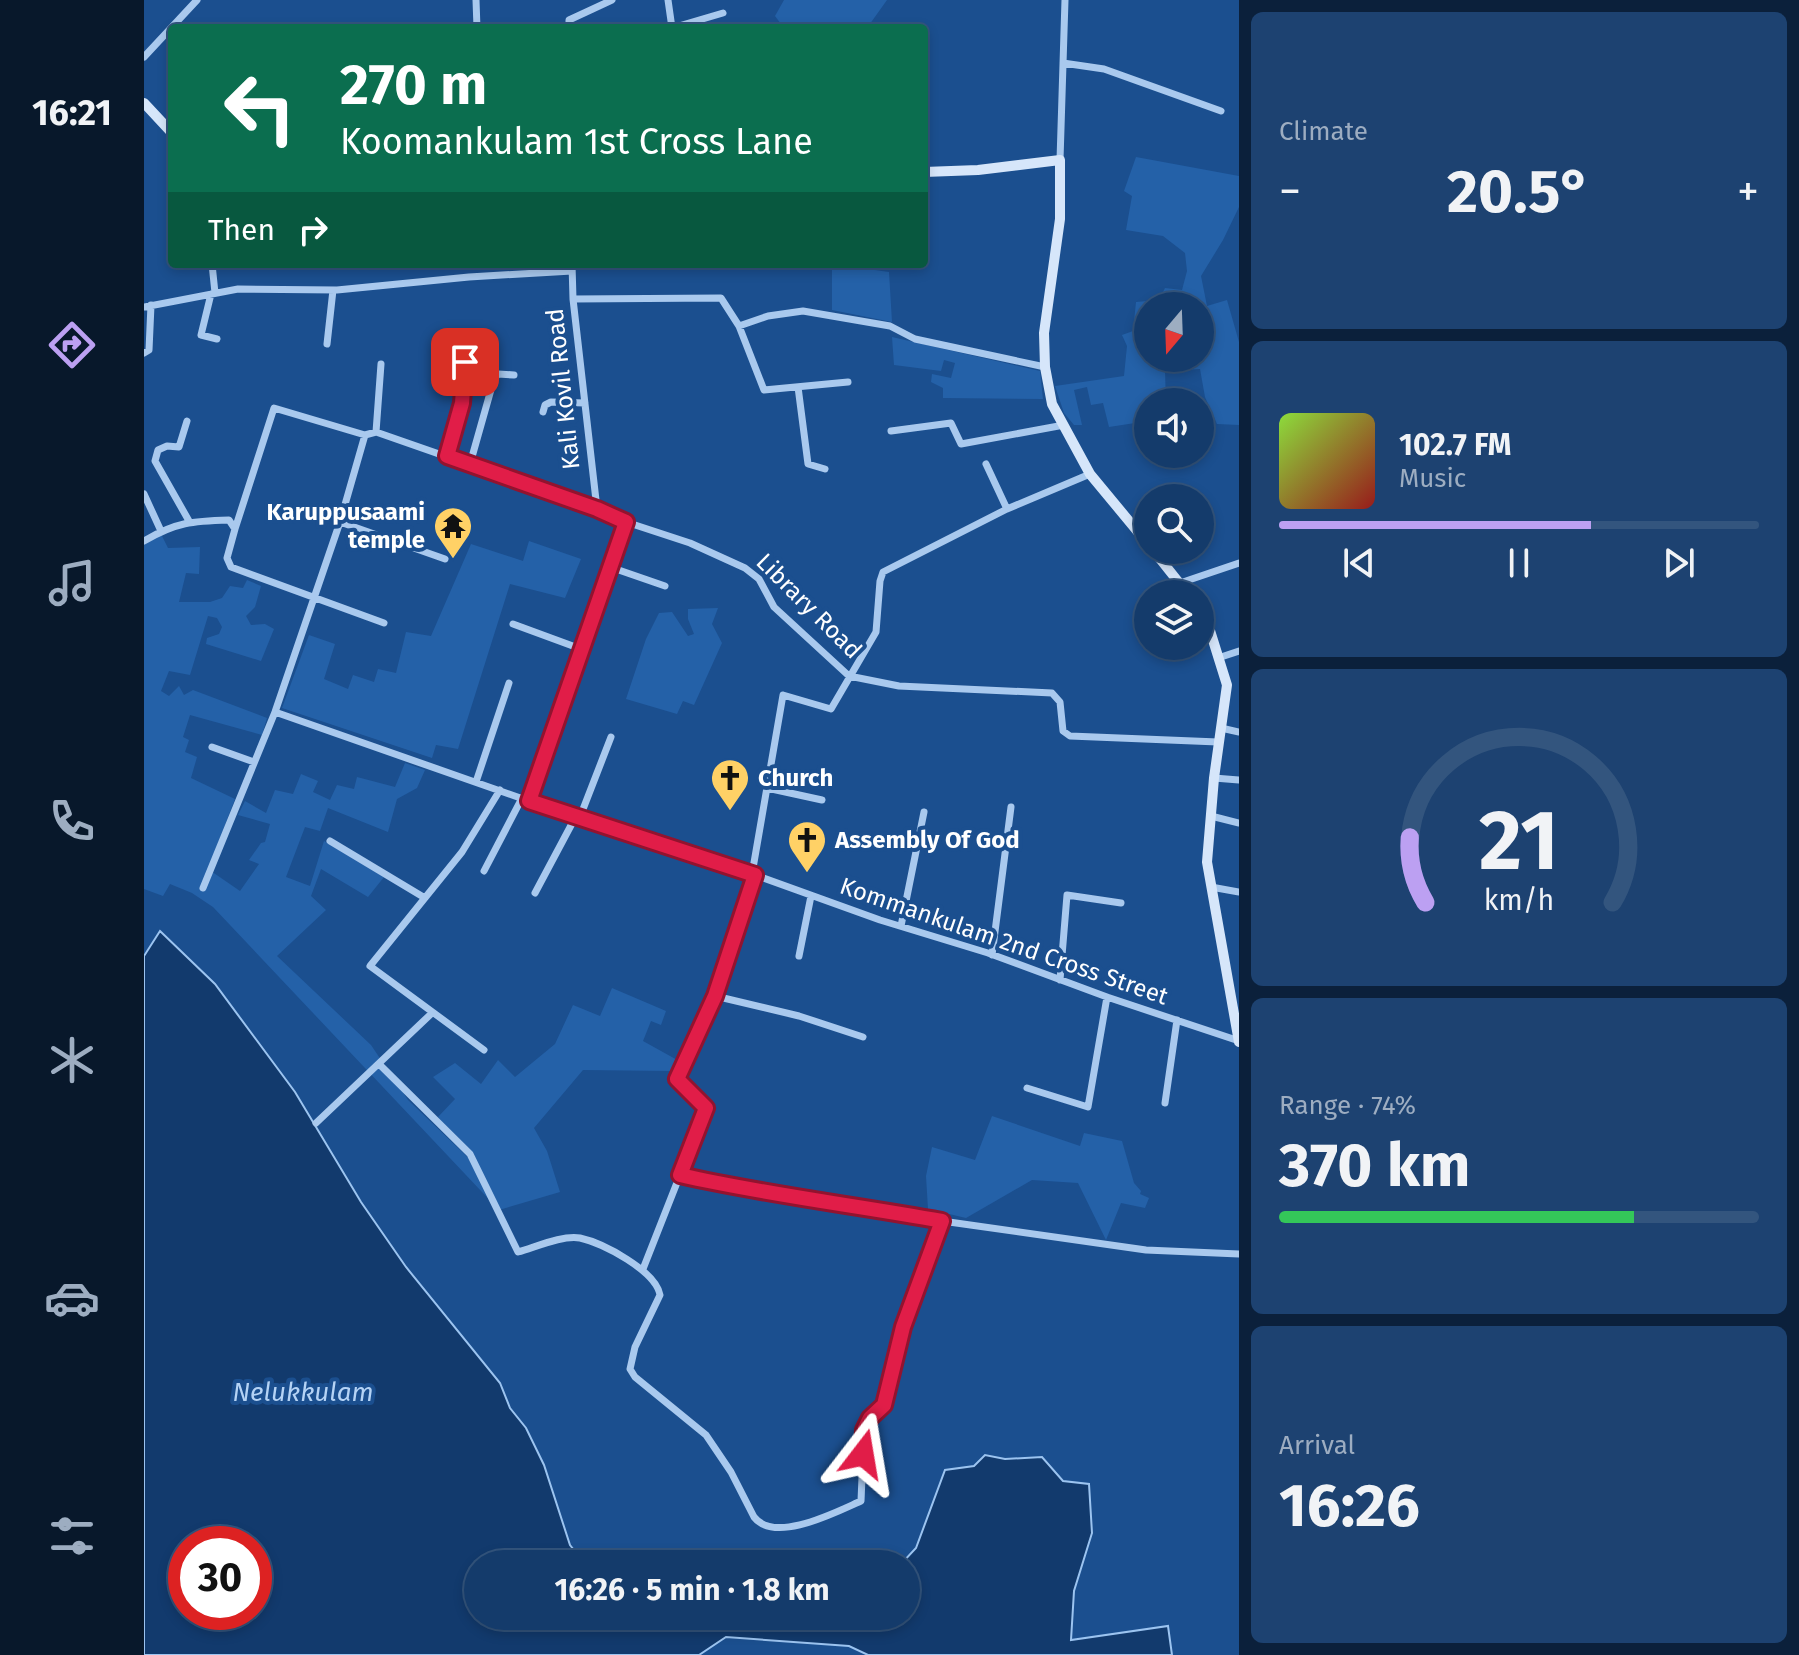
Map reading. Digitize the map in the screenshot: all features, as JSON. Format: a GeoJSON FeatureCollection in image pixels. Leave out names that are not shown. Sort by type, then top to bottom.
{"type":"FeatureCollection","features":[{"type":"Feature","properties":{"kind":"street"},"geometry":{"type":"LineString","coordinates":[[175,24],[197,0]]}},
{"type":"Feature","properties":{"kind":"street"},"geometry":{"type":"LineString","coordinates":[[476,0],[477,24]]}},
{"type":"Feature","properties":{"kind":"street"},"geometry":{"type":"LineString","coordinates":[[569,24],[569,20],[612,0]]}},
{"type":"Feature","properties":{"kind":"street"},"geometry":{"type":"LineString","coordinates":[[668,0],[671,24]]}},
{"type":"Feature","properties":{"kind":"street"},"geometry":{"type":"LineString","coordinates":[[1065,0],[1060,219],[1046,307],[1045,367],[1052,404],[1090,474],[1134,527]]}},
{"type":"Feature","properties":{"kind":"street"},"geometry":{"type":"LineString","coordinates":[[686,24],[723,13]]}},
{"type":"Feature","properties":{"kind":"street"},"geometry":{"type":"LineString","coordinates":[[144,57],[168,31]]}},
{"type":"Feature","properties":{"kind":"street"},"geometry":{"type":"LineString","coordinates":[[1063,63],[1104,69],[1221,111]]}},
{"type":"Feature","properties":{"kind":"street"},"geometry":{"type":"LineString","coordinates":[[144,103],[168,129]]}},
{"type":"Feature","properties":{"kind":"street"},"geometry":{"type":"LineString","coordinates":[[928,172],[978,170],[1060,160]]}},
{"type":"Feature","properties":{"kind":"street"},"geometry":{"type":"LineString","coordinates":[[212,268],[213,293],[201,335],[217,339]]}},
{"type":"Feature","properties":{"kind":"street"},"geometry":{"type":"LineString","coordinates":[[144,353],[149,350],[148,306],[213,293],[238,289],[333,290],[572,268]]}},
{"type":"Feature","properties":{"kind":"street","name":"Kali Kovil Road"},"geometry":{"type":"LineString","coordinates":[[572,268],[597,509]]}},
{"type":"Feature","properties":{"kind":"street"},"geometry":{"type":"LineString","coordinates":[[327,344],[333,290]]}},
{"type":"Feature","properties":{"kind":"street"},"geometry":{"type":"LineString","coordinates":[[573,299],[721,298],[739,326],[764,390],[848,382]]}},
{"type":"Feature","properties":{"kind":"street"},"geometry":{"type":"LineString","coordinates":[[739,326],[768,316],[803,311],[890,326],[915,339],[1045,367]]}},
{"type":"Feature","properties":{"kind":"street"},"geometry":{"type":"LineString","coordinates":[[447,456],[462,403],[465,362]]}},
{"type":"Feature","properties":{"kind":"street"},"geometry":{"type":"LineString","coordinates":[[381,364],[376,432],[365,435],[274,408],[227,558],[231,567],[384,623]]}},
{"type":"Feature","properties":{"kind":"street"},"geometry":{"type":"LineString","coordinates":[[470,464],[494,379],[498,374],[514,375]]}},
{"type":"Feature","properties":{"kind":"street"},"geometry":{"type":"LineString","coordinates":[[798,387],[808,464],[825,469]]}},
{"type":"Feature","properties":{"kind":"street"},"geometry":{"type":"LineString","coordinates":[[543,412],[545,405],[551,402],[585,403]]}},
{"type":"Feature","properties":{"kind":"street"},"geometry":{"type":"LineString","coordinates":[[187,421],[179,447],[167,446],[158,450],[155,461],[189,521]]}},
{"type":"Feature","properties":{"kind":"street"},"geometry":{"type":"LineString","coordinates":[[891,431],[951,423],[961,444],[1064,425]]}},
{"type":"Feature","properties":{"kind":"street","name":"Library Road"},"geometry":{"type":"LineString","coordinates":[[376,432],[690,543],[745,568],[759,579],[774,607],[849,676],[899,686],[1052,693],[1060,702],[1063,731],[1070,736],[1218,742]]}},
{"type":"Feature","properties":{"kind":"street"},"geometry":{"type":"LineString","coordinates":[[203,888],[275,712],[340,522],[365,435]]}},
{"type":"Feature","properties":{"kind":"street"},"geometry":{"type":"LineString","coordinates":[[986,464],[1007,509]]}},
{"type":"Feature","properties":{"kind":"street"},"geometry":{"type":"LineString","coordinates":[[643,1269],[706,1108],[677,1079],[715,996],[754,874],[783,695],[831,709],[876,632],[883,572],[1007,509],[1090,474]]}},
{"type":"Feature","properties":{"kind":"street"},"geometry":{"type":"LineString","coordinates":[[144,494],[161,531]]}},
{"type":"Feature","properties":{"kind":"street"},"geometry":{"type":"LineString","coordinates":[[144,541],[189,521],[229,520],[235,529]]}},
{"type":"Feature","properties":{"kind":"street"},"geometry":{"type":"LineString","coordinates":[[340,522],[445,559]]}},
{"type":"Feature","properties":{"kind":"street"},"geometry":{"type":"LineString","coordinates":[[484,871],[526,800],[626,522]]}},
{"type":"Feature","properties":{"kind":"street"},"geometry":{"type":"LineString","coordinates":[[1189,580],[1239,563]]}},
{"type":"Feature","properties":{"kind":"street"},"geometry":{"type":"LineString","coordinates":[[1164,564],[1178,580]]}},
{"type":"Feature","properties":{"kind":"street"},"geometry":{"type":"LineString","coordinates":[[610,567],[665,586]]}},
{"type":"Feature","properties":{"kind":"street"},"geometry":{"type":"LineString","coordinates":[[513,624],[581,649]]}},
{"type":"Feature","properties":{"kind":"street"},"geometry":{"type":"LineString","coordinates":[[1214,645],[1227,685],[1218,742],[1207,862],[1239,1041]]}},
{"type":"Feature","properties":{"kind":"street"},"geometry":{"type":"LineString","coordinates":[[1218,658],[1239,651]]}},
{"type":"Feature","properties":{"kind":"street"},"geometry":{"type":"LineString","coordinates":[[476,782],[509,683]]}},
{"type":"Feature","properties":{"kind":"street","name":"Kommankulam 2nd Cross Street"},"geometry":{"type":"LineString","coordinates":[[275,712],[1239,1041]]}},
{"type":"Feature","properties":{"kind":"street"},"geometry":{"type":"LineString","coordinates":[[1221,728],[1239,732]]}},
{"type":"Feature","properties":{"kind":"street"},"geometry":{"type":"LineString","coordinates":[[535,893],[578,817],[611,737]]}},
{"type":"Feature","properties":{"kind":"street"},"geometry":{"type":"LineString","coordinates":[[212,747],[254,762]]}},
{"type":"Feature","properties":{"kind":"street"},"geometry":{"type":"LineString","coordinates":[[1214,778],[1239,780]]}},
{"type":"Feature","properties":{"kind":"street"},"geometry":{"type":"LineString","coordinates":[[767,788],[822,800]]}},
{"type":"Feature","properties":{"kind":"street"},"geometry":{"type":"LineString","coordinates":[[484,1050],[370,966],[462,852],[500,790]]}},
{"type":"Feature","properties":{"kind":"street"},"geometry":{"type":"LineString","coordinates":[[992,955],[1011,807]]}},
{"type":"Feature","properties":{"kind":"street"},"geometry":{"type":"LineString","coordinates":[[901,926],[924,812]]}},
{"type":"Feature","properties":{"kind":"street"},"geometry":{"type":"LineString","coordinates":[[1211,816],[1239,823]]}},
{"type":"Feature","properties":{"kind":"street"},"geometry":{"type":"LineString","coordinates":[[330,841],[425,898]]}},
{"type":"Feature","properties":{"kind":"street"},"geometry":{"type":"LineString","coordinates":[[1211,887],[1239,892]]}},
{"type":"Feature","properties":{"kind":"street"},"geometry":{"type":"LineString","coordinates":[[1060,980],[1067,895],[1121,903]]}},
{"type":"Feature","properties":{"kind":"street"},"geometry":{"type":"LineString","coordinates":[[799,956],[811,896]]}},
{"type":"Feature","properties":{"kind":"street"},"geometry":{"type":"LineString","coordinates":[[715,996],[799,1016],[863,1037]]}},
{"type":"Feature","properties":{"kind":"street"},"geometry":{"type":"LineString","coordinates":[[1027,1088],[1088,1107],[1107,997]]}},
{"type":"Feature","properties":{"kind":"street"},"geometry":{"type":"LineString","coordinates":[[316,1123],[432,1013]]}},
{"type":"Feature","properties":{"kind":"street"},"geometry":{"type":"LineString","coordinates":[[1165,1103],[1177,1020]]}},
{"type":"Feature","properties":{"kind":"street"},"geometry":{"type":"LineString","coordinates":[[380,1065],[470,1154],[518,1252],[579,1238],[643,1269],[659,1288],[660,1295],[635,1347],[630,1369],[635,1377],[706,1435],[731,1472],[758,1523],[771,1529],[785,1529],[861,1501],[864,1430],[870,1418],[884,1405],[903,1327],[942,1221]]}},
{"type":"Feature","properties":{"kind":"street"},"geometry":{"type":"LineString","coordinates":[[680,1175],[942,1221],[1146,1250],[1239,1254]]}},
{"type":"Feature","properties":{"kind":"shaded area"},"geometry":{"type":"Polygon","coordinates":[[[784,0],[887,0],[870,24],[781,24],[775,16],[784,0]]]}},
{"type":"Feature","properties":{"kind":"shaded area"},"geometry":{"type":"Polygon","coordinates":[[[1136,157],[1239,176],[1239,207],[1201,276],[1204,292],[1163,292],[1165,288],[1182,290],[1187,271],[1185,253],[1163,236],[1126,230],[1132,196],[1124,191],[1136,157]]]}},
{"type":"Feature","properties":{"kind":"shaded area"},"geometry":{"type":"Polygon","coordinates":[[[832,268],[889,272],[892,322],[832,310],[832,268]]]}},
{"type":"Feature","properties":{"kind":"shaded area"},"geometry":{"type":"Polygon","coordinates":[[[1227,300],[1239,342],[1239,425],[1217,424],[1214,417],[1214,388],[1203,388],[1201,372],[1214,372],[1214,304],[1227,300]]]}},
{"type":"Feature","properties":{"kind":"shaded area"},"geometry":{"type":"Polygon","coordinates":[[[1134,321],[1134,372],[1165,372],[1166,388],[1134,388],[1134,423],[1109,427],[1103,403],[1091,405],[1087,387],[1074,390],[1082,425],[1074,425],[1064,413],[1055,386],[1124,376],[1127,346],[1122,335],[1133,331],[1134,321]]]}},
{"type":"Feature","properties":{"kind":"shaded area"},"geometry":{"type":"Polygon","coordinates":[[[892,337],[1040,371],[1043,399],[943,398],[943,388],[931,382],[932,374],[951,378],[955,363],[944,360],[941,371],[894,365],[892,337]]]}},
{"type":"Feature","properties":{"kind":"shaded area"},"geometry":{"type":"Polygon","coordinates":[[[161,534],[168,548],[200,547],[199,574],[186,573],[179,602],[210,602],[222,598],[230,586],[243,588],[247,580],[261,586],[255,607],[246,616],[251,625],[265,624],[274,629],[261,661],[206,644],[207,638],[219,634],[222,627],[217,618],[208,616],[190,675],[169,671],[161,691],[169,696],[179,686],[184,695],[193,690],[267,718],[262,735],[190,715],[183,737],[189,740],[185,752],[197,757],[191,778],[235,799],[208,869],[240,891],[259,864],[249,860],[265,842],[270,824],[238,815],[245,801],[266,813],[275,790],[293,794],[301,774],[318,781],[313,792],[330,800],[337,785],[354,789],[357,777],[395,787],[405,763],[425,770],[417,788],[397,799],[388,832],[328,808],[320,831],[305,827],[286,877],[310,886],[324,841],[384,877],[368,897],[321,869],[311,896],[326,910],[277,956],[371,1045],[408,1100],[478,1167],[438,1117],[455,1099],[433,1077],[455,1063],[481,1084],[498,1060],[515,1077],[555,1044],[573,1005],[600,1016],[612,988],[666,1011],[661,1025],[651,1021],[643,1041],[679,1061],[674,1071],[583,1070],[534,1128],[547,1151],[560,1192],[499,1210],[213,907],[192,893],[170,884],[163,896],[144,889],[144,545],[161,534]]]}},
{"type":"Feature","properties":{"kind":"shaded area"},"geometry":{"type":"Polygon","coordinates":[[[529,541],[581,559],[565,598],[510,584],[458,749],[436,745],[432,758],[282,708],[309,635],[335,644],[324,679],[348,689],[353,675],[374,682],[378,669],[396,673],[406,632],[431,636],[471,544],[523,561],[529,541]]]}},
{"type":"Feature","properties":{"kind":"shaded area"},"geometry":{"type":"Polygon","coordinates":[[[718,608],[712,624],[722,643],[694,705],[683,701],[677,714],[626,699],[646,639],[659,613],[672,612],[688,636],[694,634],[688,609],[718,608]]]}},
{"type":"Feature","properties":{"kind":"shaded area"},"geometry":{"type":"Polygon","coordinates":[[[992,1116],[1080,1146],[1084,1133],[1122,1141],[1134,1183],[1140,1194],[1149,1198],[1145,1208],[1121,1203],[1106,1240],[1078,1183],[1032,1180],[966,1218],[928,1209],[926,1176],[932,1147],[975,1160],[992,1116]]]}},
{"type":"Feature","properties":{"kind":"water","name":"Nelukkulam"},"geometry":{"type":"Polygon","coordinates":[[[160,931],[215,984],[295,1092],[361,1202],[406,1267],[500,1383],[510,1408],[526,1428],[544,1465],[574,1550],[464,1550],[464,1630],[920,1630],[920,1550],[914,1550],[945,1470],[974,1466],[985,1455],[1005,1459],[1042,1457],[1063,1481],[1089,1484],[1092,1533],[1074,1591],[1071,1640],[1168,1626],[1172,1655],[868,1655],[849,1646],[726,1637],[699,1655],[144,1655],[144,956],[160,931]]]}},
{"type":"Feature","properties":{"kind":"place","name":"Karuppusaami temple"},"geometry":{"type":"Point","coordinates":[453,560]}},
{"type":"Feature","properties":{"kind":"place","name":"Church"},"geometry":{"type":"Point","coordinates":[730,812]}},
{"type":"Feature","properties":{"kind":"place","name":"Assembly Of God"},"geometry":{"type":"Point","coordinates":[807,874]}},
{"type":"Feature","properties":{"kind":"route"},"geometry":{"type":"LineString","coordinates":[[465,362],[462,403],[447,456],[626,522],[529,801],[755,875],[715,996],[677,1079],[706,1108],[680,1175],[736,1188],[840,1202],[942,1221],[903,1327],[884,1405],[870,1418],[864,1430],[863,1454]]}}]}
